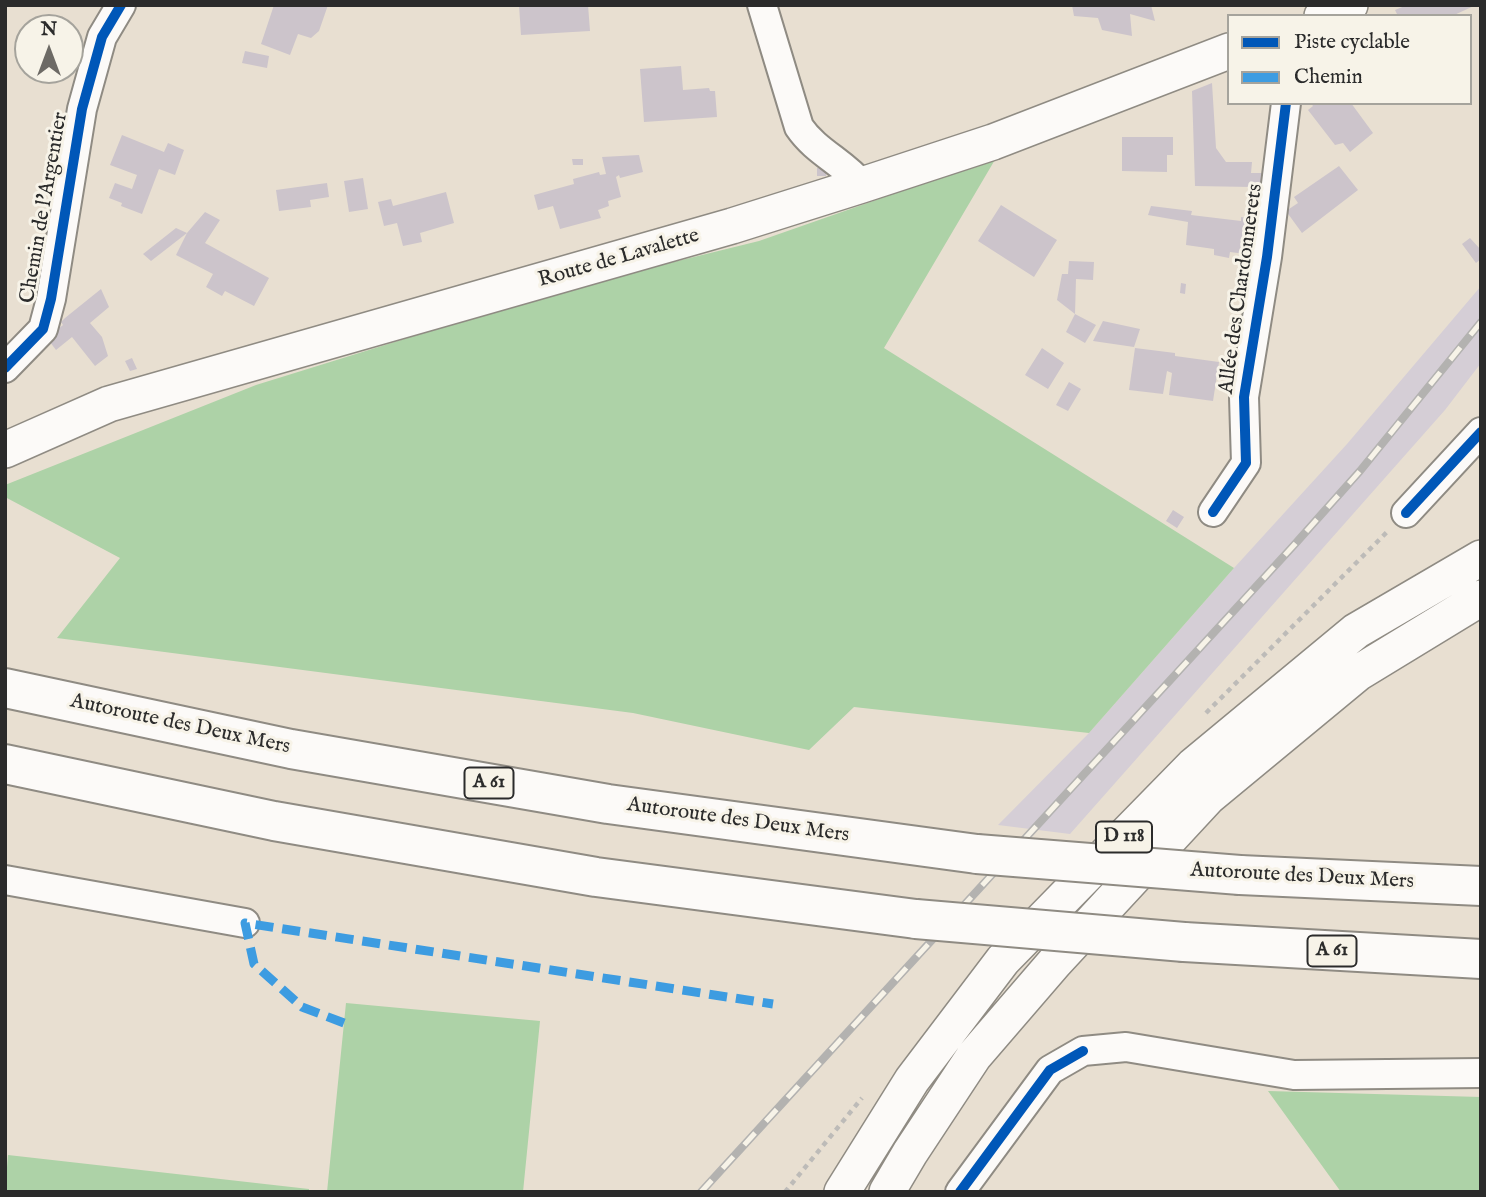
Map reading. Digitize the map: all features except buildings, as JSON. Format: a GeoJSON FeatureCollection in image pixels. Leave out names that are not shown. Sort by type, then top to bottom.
{"type":"FeatureCollection","features":[{"type":"Feature","properties":{"kind":"highway","name":"Autoroute des Deux Mers"},"geometry":{"type":"LineString","coordinates":[[5,688],[291,749],[582,799],[977,854],[1240,875],[1481,886]]}},
{"type":"Feature","properties":{"kind":"highway","name":"A 61"},"geometry":{"type":"LineString","coordinates":[[5,764],[274,821],[583,875],[916,919],[1184,942],[1481,959]]}},
{"type":"Feature","properties":{"kind":"main road"},"geometry":{"type":"LineString","coordinates":[[1327,14],[1350,5]]}},
{"type":"Feature","properties":{"kind":"main road","name":"Route de Lavalette"},"geometry":{"type":"LineString","coordinates":[[5,450],[109,404],[732,226],[862,185],[993,142],[1227,52]]}},
{"type":"Feature","properties":{"kind":"main road","name":"D 118"},"geometry":{"type":"LineString","coordinates":[[842,1192],[912,1080],[1003,960],[1193,765],[1356,631],[1481,558]]}},
{"type":"Feature","properties":{"kind":"main road","name":"D 118"},"geometry":{"type":"LineString","coordinates":[[887,1192],[974,1056],[1055,962],[1208,797],[1358,673],[1481,598]]}},
{"type":"Feature","properties":{"kind":"street","name":"Chemin de l'Argentier"},"geometry":{"type":"LineString","coordinates":[[5,368],[43,329],[51,299],[82,109],[102,37],[121,5]]}},
{"type":"Feature","properties":{"kind":"street"},"geometry":{"type":"LineString","coordinates":[[762,5],[799,127],[809,142],[853,174],[862,185]]}},
{"type":"Feature","properties":{"kind":"street","name":"Allée des Chardonnerets"},"geometry":{"type":"LineString","coordinates":[[1213,512],[1246,463],[1244,397],[1267,257],[1286,105]]}},
{"type":"Feature","properties":{"kind":"street"},"geometry":{"type":"LineString","coordinates":[[1406,513],[1481,432]]}},
{"type":"Feature","properties":{"kind":"street"},"geometry":{"type":"LineString","coordinates":[[5,880],[246,923]]}},
{"type":"Feature","properties":{"kind":"street"},"geometry":{"type":"LineString","coordinates":[[960,1192],[1050,1070],[1083,1051],[1126,1047],[1294,1075],[1481,1073]]}},
{"type":"Feature","properties":{"kind":"shaded area"},"geometry":{"type":"Polygon","coordinates":[[[1481,286],[1481,363],[1445,410],[1070,834],[998,825],[1089,733],[1347,444],[1481,286]]]}},
{"type":"Feature","properties":{"kind":"green space"},"geometry":{"type":"Polygon","coordinates":[[[996,158],[884,348],[1234,568],[1089,733],[854,707],[809,750],[633,713],[57,638],[120,558],[5,497],[5,485],[256,385],[572,287],[759,241],[996,158]]]}},
{"type":"Feature","properties":{"kind":"green space"},"geometry":{"type":"Polygon","coordinates":[[[346,1003],[540,1021],[523,1192],[327,1192],[346,1003]]]}},
{"type":"Feature","properties":{"kind":"green space"},"geometry":{"type":"Polygon","coordinates":[[[1268,1091],[1481,1097],[1481,1192],[1341,1192],[1268,1091]]]}},
{"type":"Feature","properties":{"kind":"green space"},"geometry":{"type":"Polygon","coordinates":[[[8,1155],[309,1189],[309,1192],[5,1192],[8,1155]]]}},
{"type":"Feature","properties":{"kind":"railway"},"geometry":{"type":"LineString","coordinates":[[701,1192],[1295,544],[1360,471],[1481,322]]}},
{"type":"Feature","properties":{"kind":"marked path"},"geometry":{"type":"LineString","coordinates":[[344,1023],[302,1007],[254,964],[245,923],[773,1004]]}},
{"type":"Feature","properties":{"kind":"cycle path"},"geometry":{"type":"LineString","coordinates":[[5,368],[43,329],[51,299],[82,109],[102,37],[121,5]]}},
{"type":"Feature","properties":{"kind":"cycle path"},"geometry":{"type":"LineString","coordinates":[[1213,512],[1246,463],[1244,397],[1267,257],[1286,105]]}},
{"type":"Feature","properties":{"kind":"cycle path"},"geometry":{"type":"LineString","coordinates":[[1406,513],[1481,432]]}},
{"type":"Feature","properties":{"kind":"cycle path"},"geometry":{"type":"LineString","coordinates":[[960,1192],[1050,1070],[1083,1051]]}}]}
